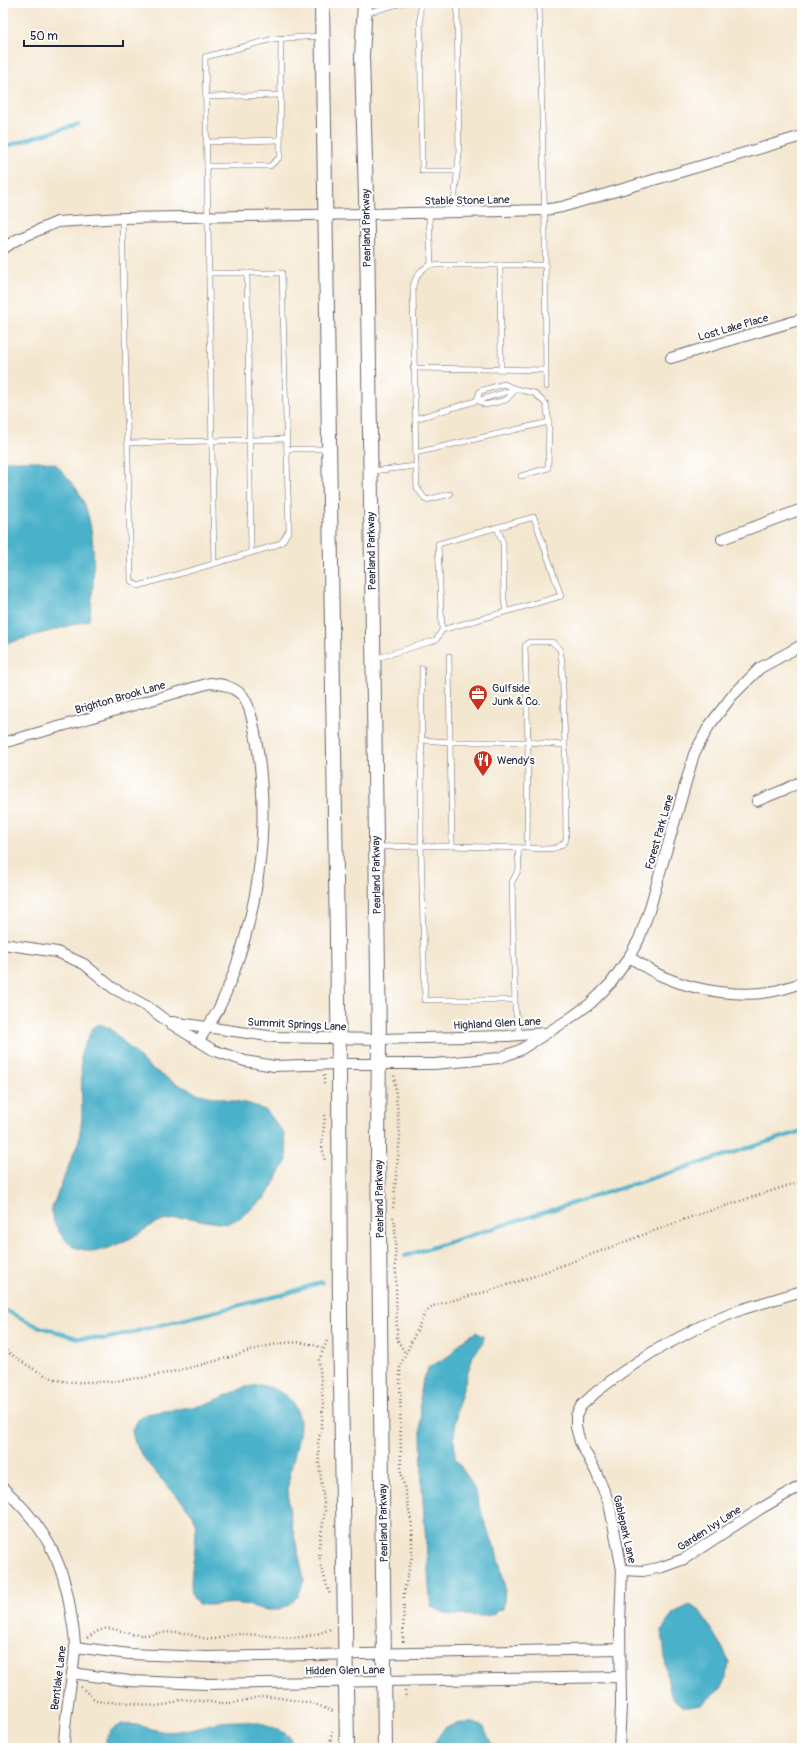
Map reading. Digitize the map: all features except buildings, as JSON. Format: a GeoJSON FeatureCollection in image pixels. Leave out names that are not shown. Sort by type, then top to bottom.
{"type":"FeatureCollection","features":[{"type":"Feature","properties":{"kind":"main road"},"geometry":{"type":"LineString","coordinates":[[322,3],[347,1748]]}},
{"type":"Feature","properties":{"kind":"main road","name":"Pearland Parkway"},"geometry":{"type":"LineString","coordinates":[[365,8],[362,56],[366,214],[379,1039],[378,1148],[386,1748]]}},
{"type":"Feature","properties":{"kind":"street","name":"Stable Stone Lane"},"geometry":{"type":"LineString","coordinates":[[3,250],[16,240],[57,222],[122,218],[544,210],[583,201],[802,136]]}},
{"type":"Feature","properties":{"kind":"street","name":"Lost Lake Place"},"geometry":{"type":"LineString","coordinates":[[671,358],[802,319]]}},
{"type":"Feature","properties":{"kind":"street"},"geometry":{"type":"LineString","coordinates":[[722,539],[802,509]]}},
{"type":"Feature","properties":{"kind":"street","name":"Forest Park Lane"},"geometry":{"type":"LineString","coordinates":[[547,1032],[566,1021],[591,1002],[611,983],[629,957],[639,939],[649,912],[694,754],[709,726],[732,696],[760,668],[802,645]]}},
{"type":"Feature","properties":{"kind":"street","name":"Brighton Brook Lane"},"geometry":{"type":"LineString","coordinates":[[3,743],[210,683],[225,684],[242,694],[251,714],[259,753],[262,789],[262,850],[251,916],[240,953],[217,1011],[207,1026]]}},
{"type":"Feature","properties":{"kind":"street"},"geometry":{"type":"LineString","coordinates":[[757,801],[786,790],[802,781]]}},
{"type":"Feature","properties":{"kind":"street"},"geometry":{"type":"LineString","coordinates":[[3,944],[57,952],[84,964],[113,988],[148,1007],[168,1022],[213,1050],[245,1061],[274,1066],[338,1064]]}},
{"type":"Feature","properties":{"kind":"street"},"geometry":{"type":"LineString","coordinates":[[629,957],[664,977],[698,988],[729,992],[756,993],[778,991],[802,983]]}},
{"type":"Feature","properties":{"kind":"street","name":"Summit Springs Lane"},"geometry":{"type":"LineString","coordinates":[[168,1022],[207,1026],[243,1034],[275,1037],[379,1039]]}},
{"type":"Feature","properties":{"kind":"street"},"geometry":{"type":"LineString","coordinates":[[199,1041],[207,1026]]}},
{"type":"Feature","properties":{"kind":"street","name":"Highland Glen Lane"},"geometry":{"type":"LineString","coordinates":[[379,1039],[520,1035],[547,1032]]}},
{"type":"Feature","properties":{"kind":"street","name":"Highland Glen Lane"},"geometry":{"type":"LineString","coordinates":[[338,1064],[434,1064],[499,1058],[520,1050],[547,1032]]}},
{"type":"Feature","properties":{"kind":"street","name":"Gablepark Lane"},"geometry":{"type":"LineString","coordinates":[[619,1748],[621,1705],[620,1649],[622,1570],[609,1503],[596,1472],[580,1442],[576,1427],[576,1416],[581,1406],[594,1392],[654,1351],[703,1325],[743,1308],[802,1291]]}},
{"type":"Feature","properties":{"kind":"street","name":"Garden Ivy Lane"},"geometry":{"type":"LineString","coordinates":[[622,1570],[644,1571],[662,1567],[684,1559],[760,1509],[802,1485]]}},
{"type":"Feature","properties":{"kind":"street","name":"Bentlake Lane"},"geometry":{"type":"LineString","coordinates":[[3,1488],[33,1518],[52,1548],[66,1586],[75,1647],[66,1708],[64,1748]]}},
{"type":"Feature","properties":{"kind":"street","name":"Hidden Glen Lane"},"geometry":{"type":"LineString","coordinates":[[75,1647],[129,1654],[166,1656],[384,1654],[620,1649]]}},
{"type":"Feature","properties":{"kind":"street","name":"Hidden Glen Lane"},"geometry":{"type":"LineString","coordinates":[[72,1673],[129,1681],[166,1683],[346,1682],[620,1677]]}},
{"type":"Feature","properties":{"kind":"lane"},"geometry":{"type":"LineString","coordinates":[[365,8],[402,3]]}},
{"type":"Feature","properties":{"kind":"lane"},"geometry":{"type":"LineString","coordinates":[[420,3],[422,171],[457,171]]}},
{"type":"Feature","properties":{"kind":"lane"},"geometry":{"type":"LineString","coordinates":[[453,212],[459,155],[457,3]]}},
{"type":"Feature","properties":{"kind":"lane"},"geometry":{"type":"LineString","coordinates":[[539,3],[544,210],[546,387]]}},
{"type":"Feature","properties":{"kind":"lane"},"geometry":{"type":"LineString","coordinates":[[214,563],[205,57],[273,39],[322,36]]}},
{"type":"Feature","properties":{"kind":"lane"},"geometry":{"type":"LineString","coordinates":[[207,166],[270,166],[280,157],[280,38]]}},
{"type":"Feature","properties":{"kind":"lane"},"geometry":{"type":"LineString","coordinates":[[206,97],[280,95]]}},
{"type":"Feature","properties":{"kind":"lane"},"geometry":{"type":"LineString","coordinates":[[207,142],[280,140]]}},
{"type":"Feature","properties":{"kind":"lane"},"geometry":{"type":"LineString","coordinates":[[429,212],[431,265]]}},
{"type":"Feature","properties":{"kind":"lane"},"geometry":{"type":"LineString","coordinates":[[122,218],[132,580],[138,586],[251,553],[282,542],[289,530],[282,273],[209,273]]}},
{"type":"Feature","properties":{"kind":"lane"},"geometry":{"type":"LineString","coordinates":[[450,494],[426,500],[418,488],[415,453],[413,368],[413,286],[417,274],[424,268],[431,265],[545,265]]}},
{"type":"Feature","properties":{"kind":"lane"},"geometry":{"type":"LineString","coordinates":[[500,265],[501,369]]}},
{"type":"Feature","properties":{"kind":"lane"},"geometry":{"type":"LineString","coordinates":[[247,273],[251,553]]}},
{"type":"Feature","properties":{"kind":"lane"},"geometry":{"type":"LineString","coordinates":[[413,368],[546,370]]}},
{"type":"Feature","properties":{"kind":"lane"},"geometry":{"type":"LineString","coordinates":[[477,400],[480,391],[504,384],[516,389],[534,393],[546,404],[549,422],[548,468],[521,476]]}},
{"type":"Feature","properties":{"kind":"lane"},"geometry":{"type":"LineString","coordinates":[[415,419],[516,389]]}},
{"type":"Feature","properties":{"kind":"lane"},"geometry":{"type":"LineString","coordinates":[[477,400],[485,405],[506,400],[516,389]]}},
{"type":"Feature","properties":{"kind":"lane"},"geometry":{"type":"LineString","coordinates":[[415,453],[549,422]]}},
{"type":"Feature","properties":{"kind":"lane"},"geometry":{"type":"LineString","coordinates":[[128,443],[286,439]]}},
{"type":"Feature","properties":{"kind":"lane"},"geometry":{"type":"LineString","coordinates":[[287,449],[329,449]]}},
{"type":"Feature","properties":{"kind":"lane"},"geometry":{"type":"LineString","coordinates":[[370,471],[416,466]]}},
{"type":"Feature","properties":{"kind":"lane"},"geometry":{"type":"LineString","coordinates":[[373,659],[436,640],[442,630],[438,544],[534,517],[561,596],[442,630]]}},
{"type":"Feature","properties":{"kind":"lane"},"geometry":{"type":"LineString","coordinates":[[497,527],[503,542],[504,600],[506,612]]}},
{"type":"Feature","properties":{"kind":"lane"},"geometry":{"type":"LineString","coordinates":[[376,847],[452,846],[556,849],[563,844],[566,840],[565,745],[561,655],[560,649],[552,642],[543,641],[529,642],[525,646],[528,742],[527,848]]}},
{"type":"Feature","properties":{"kind":"lane"},"geometry":{"type":"LineString","coordinates":[[449,656],[452,846]]}},
{"type":"Feature","properties":{"kind":"lane"},"geometry":{"type":"LineString","coordinates":[[422,668],[421,846],[425,1000],[515,1000]]}},
{"type":"Feature","properties":{"kind":"lane"},"geometry":{"type":"LineString","coordinates":[[422,740],[450,742],[528,742],[565,745]]}},
{"type":"Feature","properties":{"kind":"lane"},"geometry":{"type":"LineString","coordinates":[[518,848],[519,868],[512,882],[515,1000],[520,1035]]}},
{"type":"Feature","properties":{"kind":"path"},"geometry":{"type":"LineString","coordinates":[[393,1064],[400,1136],[393,1210]]}},
{"type":"Feature","properties":{"kind":"path"},"geometry":{"type":"LineString","coordinates":[[403,1653],[404,1592],[412,1556],[412,1525],[401,1471],[400,1366],[424,1313],[435,1305],[489,1291],[534,1276],[690,1217],[802,1181]]}},
{"type":"Feature","properties":{"kind":"path"},"geometry":{"type":"LineString","coordinates":[[392,1215],[395,1223],[397,1339],[406,1354]]}},
{"type":"Feature","properties":{"kind":"path"},"geometry":{"type":"LineString","coordinates":[[3,1349],[40,1372],[58,1380],[74,1382],[112,1382],[182,1371],[269,1345],[298,1342],[312,1344],[322,1348]]}},
{"type":"Feature","properties":{"kind":"path"},"geometry":{"type":"LineString","coordinates":[[75,1647],[98,1629],[111,1628],[141,1635],[176,1632],[211,1639],[235,1634],[298,1638],[317,1635],[333,1628]]}},
{"type":"Feature","properties":{"kind":"path"},"geometry":{"type":"LineString","coordinates":[[72,1673],[85,1691],[93,1698],[102,1702],[121,1702],[156,1706],[170,1704],[182,1699],[227,1703],[259,1697],[273,1697],[312,1703],[333,1711]]}},
{"type":"Feature","properties":{"kind":"path"},"geometry":{"type":"LineString","coordinates":[[404,1681],[406,1699]]}},
{"type":"Feature","properties":{"kind":"water"},"geometry":{"type":"Polygon","coordinates":[[[3,461],[39,461],[56,464],[77,489],[85,506],[92,537],[93,555],[93,590],[89,620],[8,643],[3,637],[3,461]]]}},
{"type":"Feature","properties":{"kind":"water"},"geometry":{"type":"Polygon","coordinates":[[[99,1024],[110,1028],[148,1066],[173,1082],[199,1094],[250,1104],[267,1111],[283,1132],[287,1160],[266,1197],[241,1217],[226,1224],[186,1217],[157,1222],[131,1238],[109,1248],[93,1252],[73,1247],[61,1235],[53,1220],[51,1210],[79,1140],[82,1118],[81,1053],[92,1029],[99,1024]]]}},
{"type":"Feature","properties":{"kind":"water"},"geometry":{"type":"Polygon","coordinates":[[[476,1332],[483,1336],[483,1343],[473,1356],[457,1409],[454,1436],[455,1458],[469,1479],[476,1493],[484,1521],[498,1555],[505,1588],[503,1609],[488,1616],[449,1615],[432,1607],[430,1600],[422,1487],[420,1390],[428,1368],[449,1356],[462,1341],[476,1332]]]}},
{"type":"Feature","properties":{"kind":"water"},"geometry":{"type":"Polygon","coordinates":[[[261,1385],[274,1389],[289,1399],[299,1416],[300,1423],[298,1442],[290,1472],[288,1502],[304,1580],[297,1597],[284,1608],[267,1610],[236,1604],[198,1604],[193,1597],[191,1588],[196,1537],[196,1525],[193,1515],[145,1460],[139,1451],[132,1431],[138,1420],[146,1414],[204,1405],[246,1387],[261,1385]]]}},
{"type":"Feature","properties":{"kind":"water"},"geometry":{"type":"Polygon","coordinates":[[[690,1605],[700,1611],[723,1649],[729,1662],[727,1677],[719,1690],[701,1705],[688,1707],[680,1705],[671,1696],[667,1676],[662,1630],[673,1613],[690,1605]]]}},
{"type":"Feature","properties":{"kind":"water"},"geometry":{"type":"Polygon","coordinates":[[[246,1721],[264,1724],[280,1730],[290,1737],[292,1748],[104,1748],[106,1738],[112,1729],[123,1725],[129,1724],[168,1732],[221,1722],[246,1721]]]}},
{"type":"Feature","properties":{"kind":"water"},"geometry":{"type":"Polygon","coordinates":[[[461,1723],[474,1723],[484,1727],[493,1748],[431,1748],[445,1727],[461,1723]]]}},
{"type":"Feature","properties":{"kind":"waterway"},"geometry":{"type":"LineString","coordinates":[[3,147],[79,124]]}},
{"type":"Feature","properties":{"kind":"waterway"},"geometry":{"type":"LineString","coordinates":[[405,1256],[802,1131]]}},
{"type":"Feature","properties":{"kind":"waterway"},"geometry":{"type":"LineString","coordinates":[[3,1309],[37,1326],[77,1338],[105,1339],[285,1294],[322,1282]]}},
{"type":"Feature","properties":{"kind":"place","name":"Gulfside Junk & Co."},"geometry":{"type":"Point","coordinates":[478,711]}},
{"type":"Feature","properties":{"kind":"place","name":"Wendy's"},"geometry":{"type":"Point","coordinates":[483,777]}}]}
